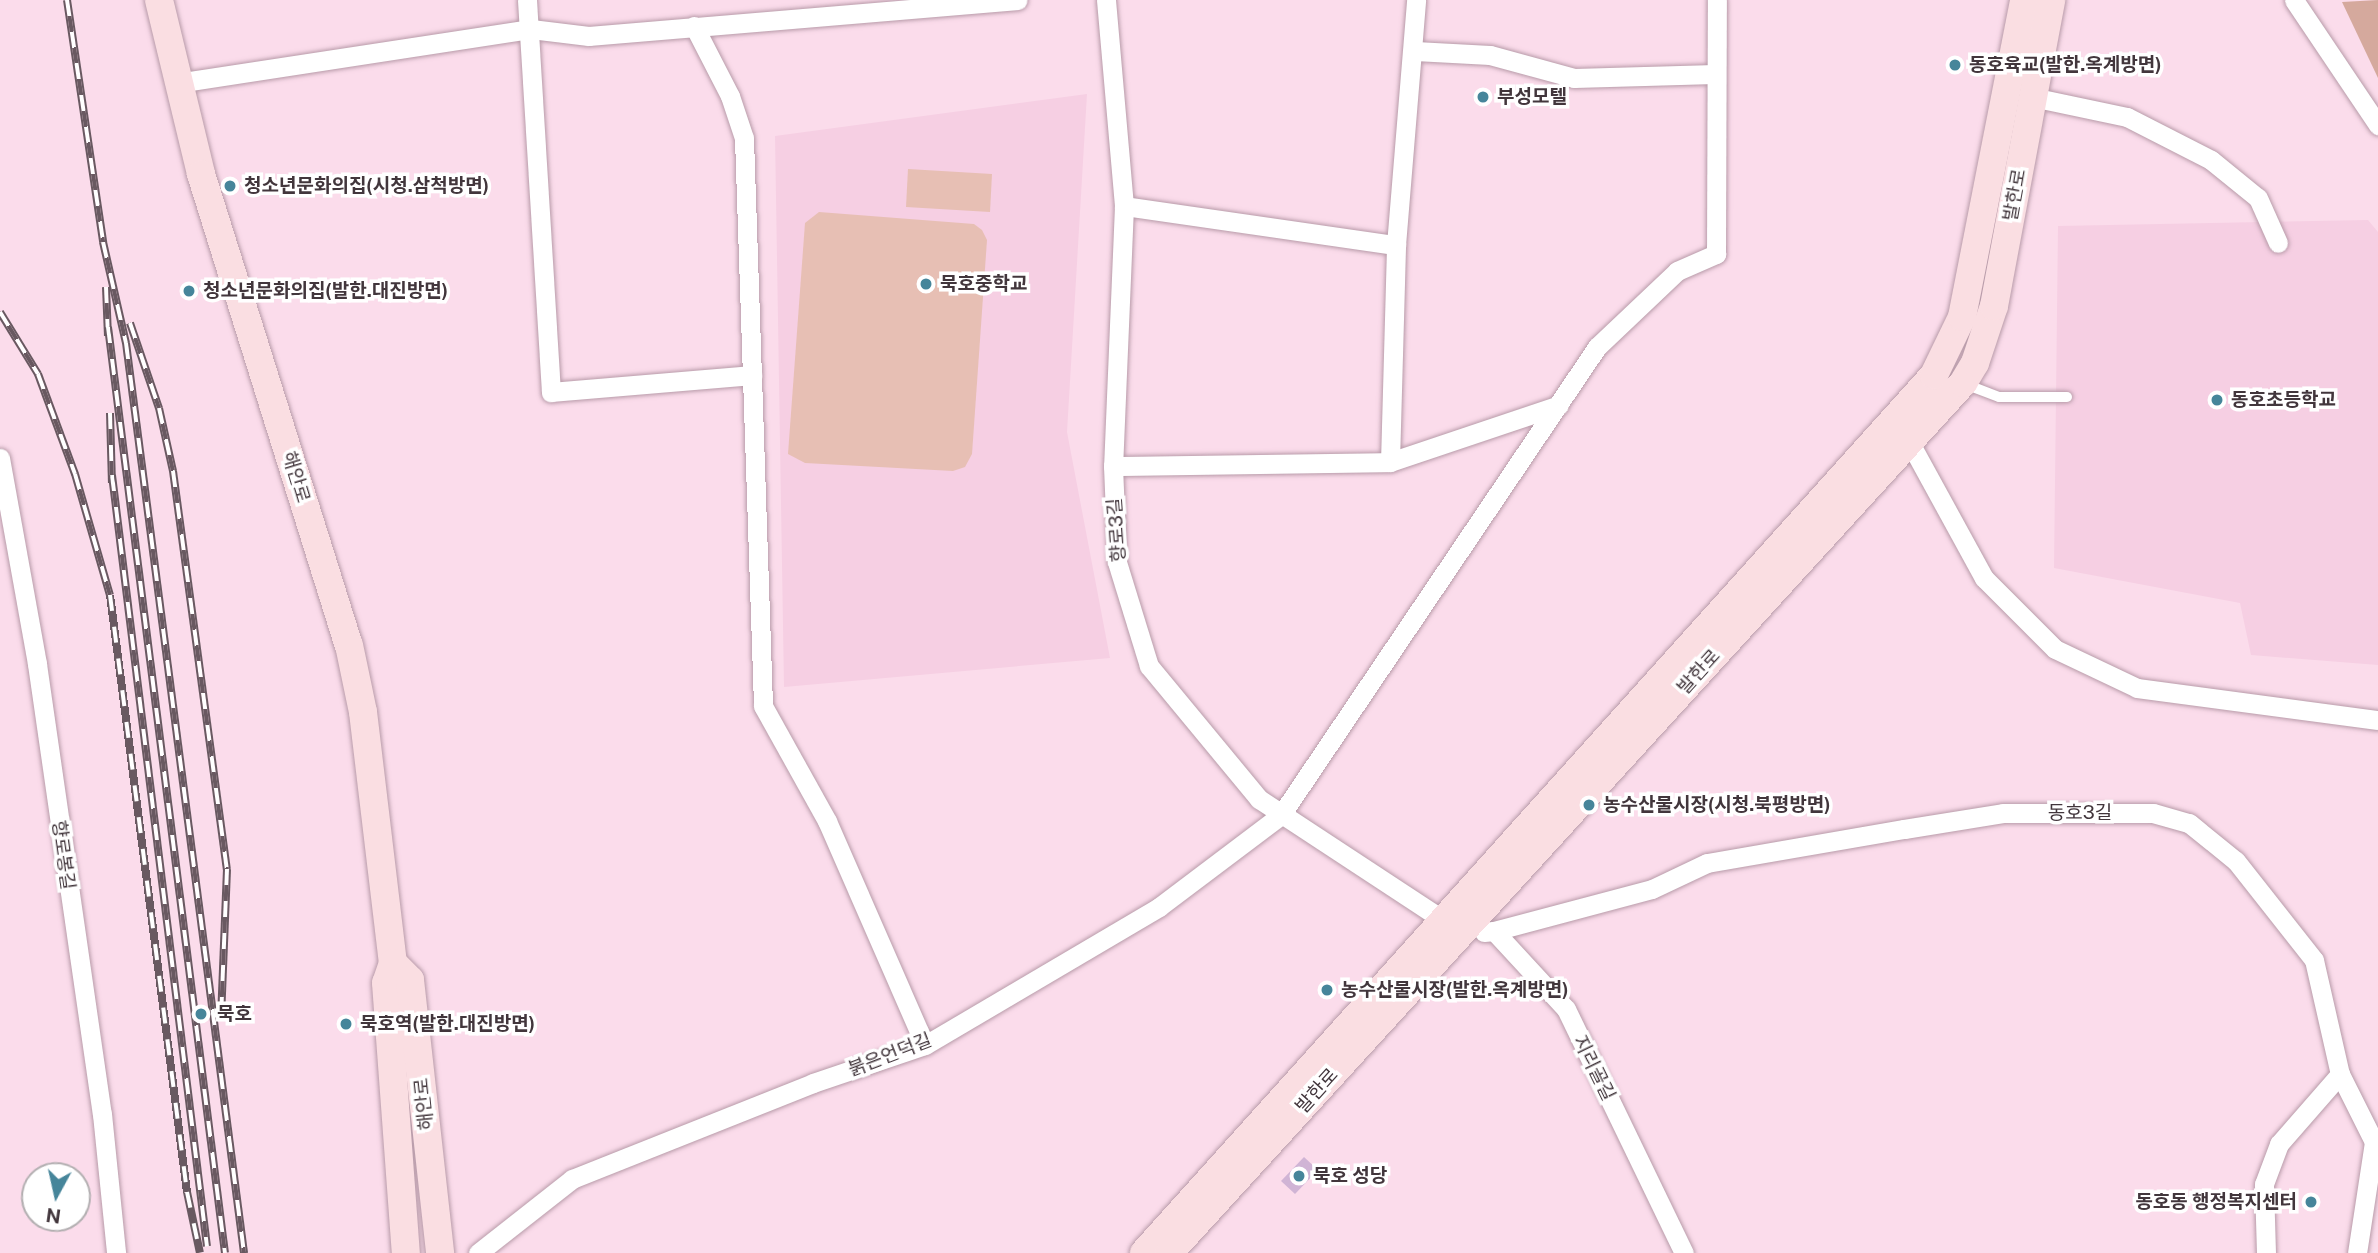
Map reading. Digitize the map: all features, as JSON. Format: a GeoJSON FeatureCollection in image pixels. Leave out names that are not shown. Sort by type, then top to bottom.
{"type":"FeatureCollection","features":[{"type":"Feature","properties":{"kind":"street","name":"해안로"},"geometry":{"type":"LineString","coordinates":[[159,0],[201,174],[349,645],[372,777],[393,963],[386,983],[406,1253]]}},
{"type":"Feature","properties":{"kind":"street"},"geometry":{"type":"LineString","coordinates":[[527,0],[531,29],[551,392],[752,375]]}},
{"type":"Feature","properties":{"kind":"street"},"geometry":{"type":"LineString","coordinates":[[177,83],[531,29],[589,36],[1017,0]]}},
{"type":"Feature","properties":{"kind":"street","name":"향로3길"},"geometry":{"type":"LineString","coordinates":[[1106,0],[1124,206],[1113,466],[1117,562],[1149,666],[1258,799],[1451,926]]}},
{"type":"Feature","properties":{"kind":"street"},"geometry":{"type":"LineString","coordinates":[[1390,462],[1396,245],[1415,51],[1416,0]]}},
{"type":"Feature","properties":{"kind":"street"},"geometry":{"type":"LineString","coordinates":[[1415,51],[1490,55],[1573,78],[1715,74],[1717,0]]}},
{"type":"Feature","properties":{"kind":"street","name":"발한로"},"geometry":{"type":"LineString","coordinates":[[1170,1253],[1451,926],[1934,375],[1962,317],[2024,0]]}},
{"type":"Feature","properties":{"kind":"street","name":"발한로"},"geometry":{"type":"LineString","coordinates":[[1144,1253],[1910,443],[1963,383],[1975,363],[1994,306],[2051,0]]}},
{"type":"Feature","properties":{"kind":"street"},"geometry":{"type":"LineString","coordinates":[[2294,0],[2378,125]]}},
{"type":"Feature","properties":{"kind":"street"},"geometry":{"type":"LineString","coordinates":[[694,26],[730,96],[744,138],[763,706],[827,821],[925,1045]]}},
{"type":"Feature","properties":{"kind":"street","name":"붉은언덕길"},"geometry":{"type":"LineString","coordinates":[[478,1253],[572,1179],[813,1083],[925,1045],[1158,907],[1281,815],[1597,347],[1677,271],[1716,254],[1715,74]]}},
{"type":"Feature","properties":{"kind":"street"},"geometry":{"type":"LineString","coordinates":[[2032,97],[2127,117],[2211,160],[2258,198],[2278,243]]}},
{"type":"Feature","properties":{"kind":"street"},"geometry":{"type":"LineString","coordinates":[[1124,206],[1396,245]]}},
{"type":"Feature","properties":{"kind":"street"},"geometry":{"type":"LineString","coordinates":[[1113,466],[1390,462],[1559,404]]}},
{"type":"Feature","properties":{"kind":"street"},"geometry":{"type":"LineString","coordinates":[[1896,419],[1984,578],[2054,649],[2137,688],[2378,720]]}},
{"type":"Feature","properties":{"kind":"street","name":"향로봉길"},"geometry":{"type":"LineString","coordinates":[[0,458],[37,664],[102,1114],[117,1253]]}},
{"type":"Feature","properties":{"kind":"street","name":"동호3길"},"geometry":{"type":"LineString","coordinates":[[1494,931],[1652,889],[1707,863],[2003,813],[2153,813],[2189,823],[2236,861],[2314,960],[2340,1074],[2374,1142],[2357,1253]]}},
{"type":"Feature","properties":{"kind":"street"},"geometry":{"type":"LineString","coordinates":[[1451,926],[1494,931]]}},
{"type":"Feature","properties":{"kind":"street","name":"지리골길"},"geometry":{"type":"LineString","coordinates":[[1494,931],[1566,1009],[1684,1253]]}},
{"type":"Feature","properties":{"kind":"street","name":"해안로"},"geometry":{"type":"LineString","coordinates":[[393,963],[410,980],[440,1253]]}},
{"type":"Feature","properties":{"kind":"street"},"geometry":{"type":"LineString","coordinates":[[2266,1253],[2263,1184],[2279,1144],[2340,1074]]}},
{"type":"Feature","properties":{"kind":"lane"},"geometry":{"type":"LineString","coordinates":[[1963,383],[1999,397],[2067,397]]}},
{"type":"Feature","properties":{"kind":"shaded area"},"geometry":{"type":"Polygon","coordinates":[[[2378,0],[2378,78],[2342,2],[2378,0]]]}},
{"type":"Feature","properties":{"kind":"shaded area","name":"묵호중학교"},"geometry":{"type":"Polygon","coordinates":[[[1087,94],[1067,432],[1110,658],[784,687],[775,136],[1087,94]]]}},
{"type":"Feature","properties":{"kind":"shaded area"},"geometry":{"type":"Polygon","coordinates":[[[908,169],[992,174],[990,212],[906,207],[908,169]]]}},
{"type":"Feature","properties":{"kind":"shaded area"},"geometry":{"type":"Polygon","coordinates":[[[819,212],[974,224],[982,230],[987,240],[972,454],[965,467],[953,471],[805,463],[788,454],[805,223],[819,212]]]}},
{"type":"Feature","properties":{"kind":"shaded area","name":"동호초등학교"},"geometry":{"type":"Polygon","coordinates":[[[2368,220],[2378,232],[2378,665],[2251,655],[2240,603],[2054,568],[2058,226],[2368,220]]]}},
{"type":"Feature","properties":{"kind":"building","name":"묵호 성당"},"geometry":{"type":"Polygon","coordinates":[[[1304,1157],[1318,1170],[1295,1194],[1281,1181],[1304,1157]]]}},
{"type":"Feature","properties":{"kind":"railway"},"geometry":{"type":"LineString","coordinates":[[67,0],[103,242],[126,343],[244,1253]]}},
{"type":"Feature","properties":{"kind":"railway"},"geometry":{"type":"LineString","coordinates":[[106,287],[108,336]]}},
{"type":"Feature","properties":{"kind":"railway"},"geometry":{"type":"LineString","coordinates":[[0,312],[38,374],[75,474],[110,595],[187,1192],[200,1253]]}},
{"type":"Feature","properties":{"kind":"railway"},"geometry":{"type":"LineString","coordinates":[[130,323],[159,408],[173,471],[227,869],[221,1016]]}},
{"type":"Feature","properties":{"kind":"railway"},"geometry":{"type":"LineString","coordinates":[[108,327],[225,1253]]}},
{"type":"Feature","properties":{"kind":"railway"},"geometry":{"type":"LineString","coordinates":[[110,413],[112,483]]}},
{"type":"Feature","properties":{"kind":"railway"},"geometry":{"type":"LineString","coordinates":[[112,475],[207,1246]]}},
{"type":"Feature","properties":{"kind":"place","name":"동호육교(발한.옥계방면)"},"geometry":{"type":"Point","coordinates":[1955,65]}},
{"type":"Feature","properties":{"kind":"place","name":"부성모텔"},"geometry":{"type":"Point","coordinates":[1483,97]}},
{"type":"Feature","properties":{"kind":"place","name":"청소년문화의집(시청.삼척방면)"},"geometry":{"type":"Point","coordinates":[230,186]}},
{"type":"Feature","properties":{"kind":"place","name":"묵호중학교"},"geometry":{"type":"Point","coordinates":[926,284]}},
{"type":"Feature","properties":{"kind":"place","name":"청소년문화의집(발한.대진방면)"},"geometry":{"type":"Point","coordinates":[189,291]}},
{"type":"Feature","properties":{"kind":"place","name":"동호초등학교"},"geometry":{"type":"Point","coordinates":[2217,400]}},
{"type":"Feature","properties":{"kind":"place","name":"농수산물시장(시청.북평방면)"},"geometry":{"type":"Point","coordinates":[1589,805]}},
{"type":"Feature","properties":{"kind":"place","name":"농수산물시장(발한.옥계방면)"},"geometry":{"type":"Point","coordinates":[1327,990]}},
{"type":"Feature","properties":{"kind":"place","name":"묵호"},"geometry":{"type":"Point","coordinates":[201,1014]}},
{"type":"Feature","properties":{"kind":"place","name":"묵호역(발한.대진방면)"},"geometry":{"type":"Point","coordinates":[346,1024]}},
{"type":"Feature","properties":{"kind":"place","name":"묵호 성당"},"geometry":{"type":"Point","coordinates":[1299,1176]}},
{"type":"Feature","properties":{"kind":"place","name":"동호동 행정복지센터"},"geometry":{"type":"Point","coordinates":[2311,1202]}}]}
